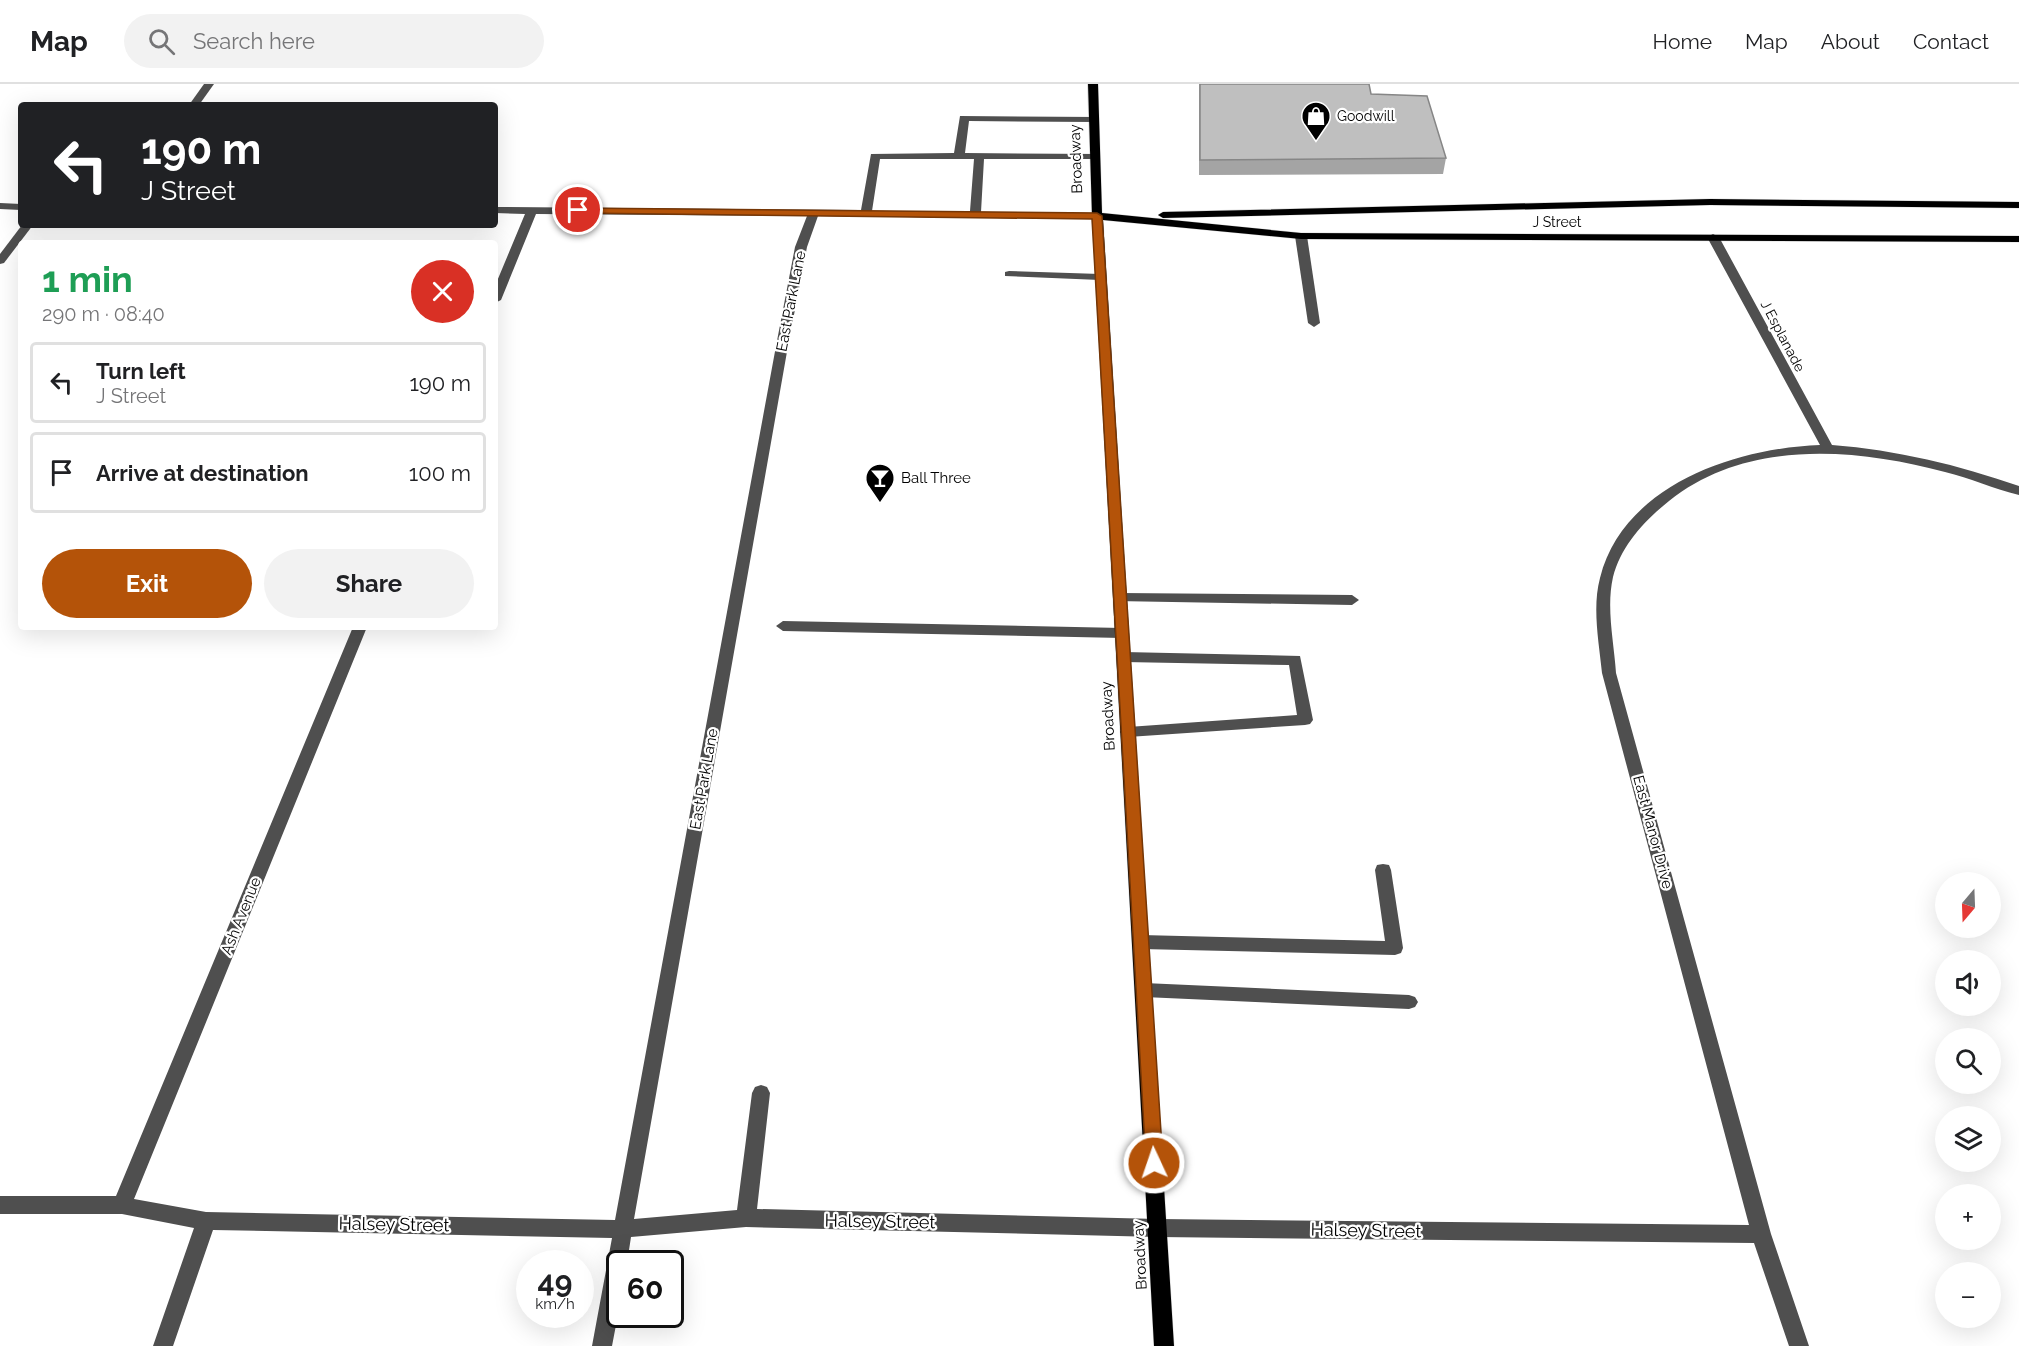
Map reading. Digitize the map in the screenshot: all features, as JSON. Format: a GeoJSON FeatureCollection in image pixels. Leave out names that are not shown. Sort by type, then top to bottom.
{"type":"FeatureCollection","features":[{"type":"Feature","properties":{"kind":"main road","name":"Broadway"},"geometry":{"type":"LineString","coordinates":[[1093,84],[1097,216],[1164,1346]]}},
{"type":"Feature","properties":{"kind":"main road","name":"J Street"},"geometry":{"type":"LineString","coordinates":[[1097,216],[1710,202],[2019,205]]}},
{"type":"Feature","properties":{"kind":"main road","name":"J Street"},"geometry":{"type":"LineString","coordinates":[[1097,216],[1301,236],[2019,239]]}},
{"type":"Feature","properties":{"kind":"street"},"geometry":{"type":"LineString","coordinates":[[196,102],[209,84]]}},
{"type":"Feature","properties":{"kind":"street"},"geometry":{"type":"LineString","coordinates":[[959,156],[964,118],[1094,119]]}},
{"type":"Feature","properties":{"kind":"street"},"geometry":{"type":"LineString","coordinates":[[866,214],[875,156],[1095,156]]}},
{"type":"Feature","properties":{"kind":"street"},"geometry":{"type":"LineString","coordinates":[[975,215],[979,156]]}},
{"type":"Feature","properties":{"kind":"street"},"geometry":{"type":"LineString","coordinates":[[0,206],[18,207]]}},
{"type":"Feature","properties":{"kind":"street","name":"J Street"},"geometry":{"type":"LineString","coordinates":[[498,210],[1097,216]]}},
{"type":"Feature","properties":{"kind":"street"},"geometry":{"type":"LineString","coordinates":[[498,293],[532,210]]}},
{"type":"Feature","properties":{"kind":"street","name":"East Park Lane"},"geometry":{"type":"LineString","coordinates":[[602,1346],[782,346],[801,248],[813,214]]}},
{"type":"Feature","properties":{"kind":"street"},"geometry":{"type":"LineString","coordinates":[[0,261],[26,228]]}},
{"type":"Feature","properties":{"kind":"street"},"geometry":{"type":"LineString","coordinates":[[1301,236],[1314,323]]}},
{"type":"Feature","properties":{"kind":"street","name":"J Esplanade"},"geometry":{"type":"LineString","coordinates":[[1713,237],[1828,449]]}},
{"type":"Feature","properties":{"kind":"street"},"geometry":{"type":"LineString","coordinates":[[1009,274],[1101,277]]}},
{"type":"Feature","properties":{"kind":"street","name":"East Manor Drive"},"geometry":{"type":"LineString","coordinates":[[1799,1346],[1761,1234],[1609,673],[1603,597],[1609,567],[1622,540],[1641,516],[1665,496],[1691,480],[1721,468],[1789,452],[1828,449],[1910,460],[1953,470],[2019,491]]}},
{"type":"Feature","properties":{"kind":"street"},"geometry":{"type":"LineString","coordinates":[[1120,598],[1352,600]]}},
{"type":"Feature","properties":{"kind":"street"},"geometry":{"type":"LineString","coordinates":[[783,626],[1122,633]]}},
{"type":"Feature","properties":{"kind":"street","name":"Ash Avenue"},"geometry":{"type":"LineString","coordinates":[[122,1205],[359,630]]}},
{"type":"Feature","properties":{"kind":"street"},"geometry":{"type":"LineString","coordinates":[[1124,657],[1295,660],[1305,720],[1128,732]]}},
{"type":"Feature","properties":{"kind":"street"},"geometry":{"type":"LineString","coordinates":[[1141,942],[1395,948],[1383,870]]}},
{"type":"Feature","properties":{"kind":"street"},"geometry":{"type":"LineString","coordinates":[[1144,990],[1409,1002]]}},
{"type":"Feature","properties":{"kind":"street"},"geometry":{"type":"LineString","coordinates":[[746,1218],[761,1093]]}},
{"type":"Feature","properties":{"kind":"street","name":"Halsey Street"},"geometry":{"type":"LineString","coordinates":[[0,1205],[122,1205],[206,1221],[624,1228],[746,1218],[1158,1228],[1761,1234]]}},
{"type":"Feature","properties":{"kind":"street"},"geometry":{"type":"LineString","coordinates":[[163,1346],[206,1221]]}},
{"type":"Feature","properties":{"kind":"building","name":"Goodwill"},"geometry":{"type":"Polygon","coordinates":[[[1200,84],[1369,84],[1371,94],[1427,96],[1446,158],[1200,160],[1200,84]]]}},
{"type":"Feature","properties":{"kind":"place","name":"Goodwill"},"geometry":{"type":"Point","coordinates":[1316,142]}},
{"type":"Feature","properties":{"kind":"place","name":"Ball Three"},"geometry":{"type":"Point","coordinates":[880,504]}},
{"type":"Feature","properties":{"kind":"route"},"geometry":{"type":"LineString","coordinates":[[578,210],[1097,216],[1154,1163]]}}]}
